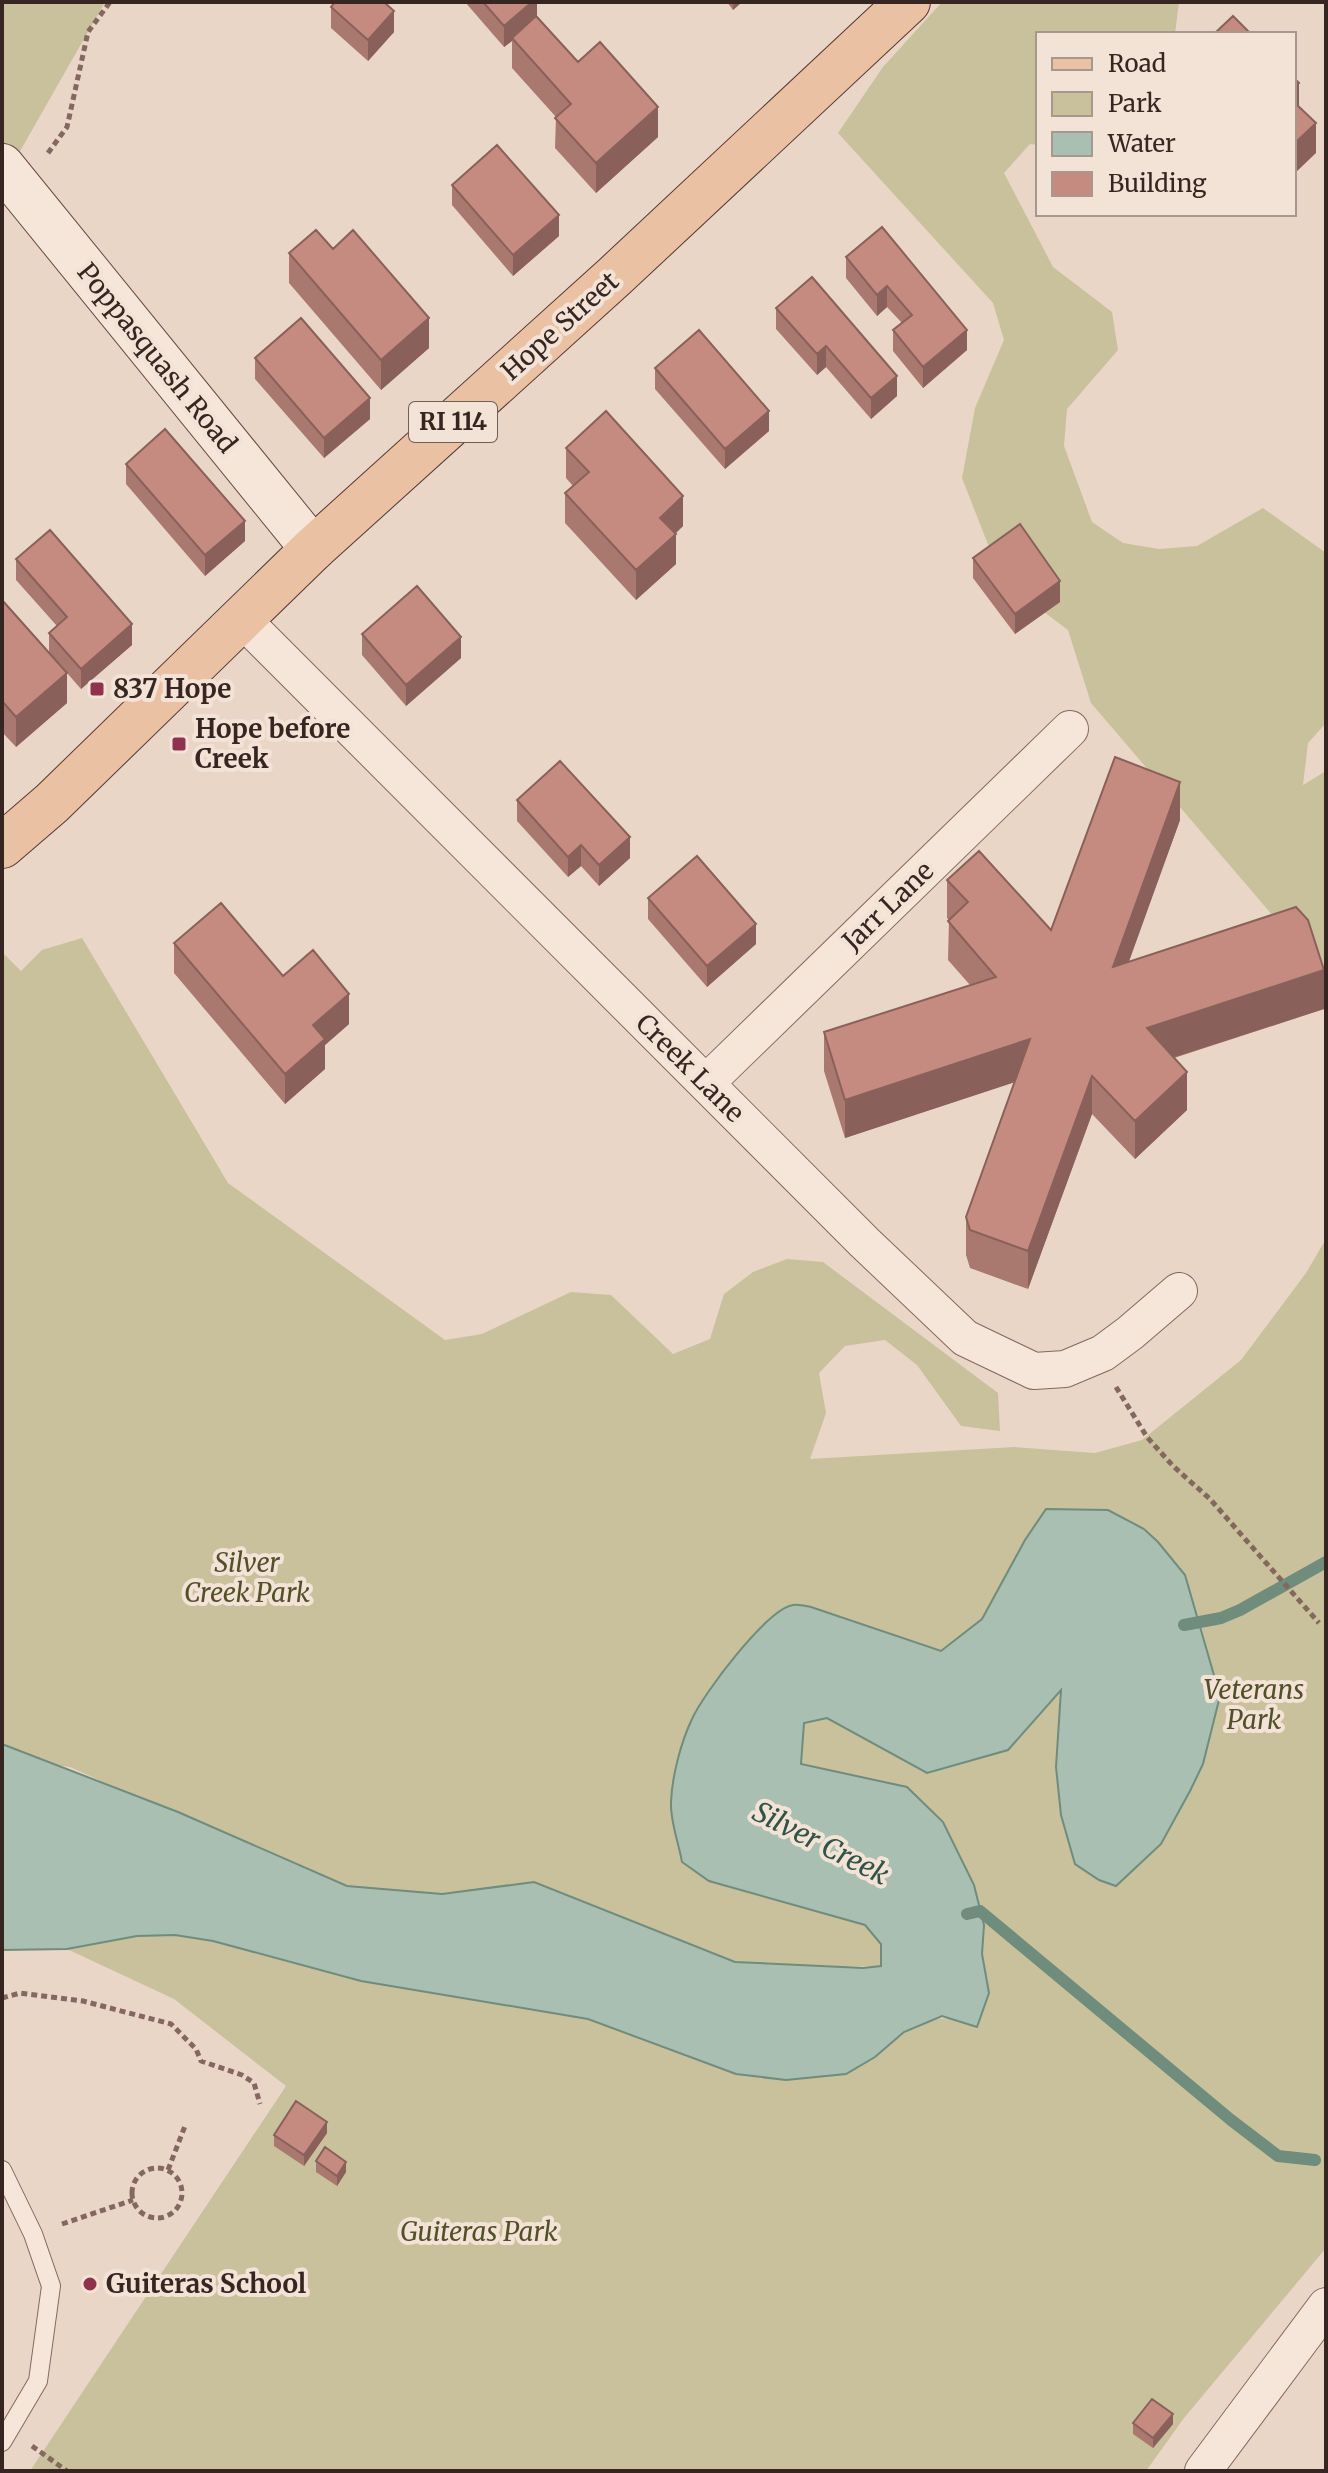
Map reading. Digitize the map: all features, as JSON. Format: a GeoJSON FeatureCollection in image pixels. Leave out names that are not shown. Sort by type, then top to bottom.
{"type":"FeatureCollection","features":[{"type":"Feature","properties":{"kind":"main road","name":"Hope Street"},"geometry":{"type":"LineString","coordinates":[[2,846],[52,803],[313,549],[615,276],[908,2]]}},
{"type":"Feature","properties":{"kind":"street","name":"Poppasquash Road"},"geometry":{"type":"LineString","coordinates":[[11,175],[313,549]]}},
{"type":"Feature","properties":{"kind":"street","name":"Creek Lane"},"geometry":{"type":"LineString","coordinates":[[243,620],[864,1242],[965,1338],[1034,1371],[1065,1369],[1103,1353],[1179,1291]]}},
{"type":"Feature","properties":{"kind":"street","name":"Jarr Lane"},"geometry":{"type":"LineString","coordinates":[[706,1083],[1070,729]]}},
{"type":"Feature","properties":{"kind":"street"},"geometry":{"type":"LineString","coordinates":[[1203,2471],[1326,2306]]}},
{"type":"Feature","properties":{"kind":"lane"},"geometry":{"type":"LineString","coordinates":[[2,2170],[33,2234],[51,2286],[38,2381],[2,2442]]}},
{"type":"Feature","properties":{"kind":"path"},"geometry":{"type":"LineString","coordinates":[[11,175],[54,146],[67,127],[88,32],[110,2]]}},
{"type":"Feature","properties":{"kind":"path"},"geometry":{"type":"LineString","coordinates":[[1103,1353],[1117,1391],[1147,1437],[1173,1466],[1210,1499],[1319,1623]]}},
{"type":"Feature","properties":{"kind":"path"},"geometry":{"type":"LineString","coordinates":[[2,1998],[20,1993],[83,2001],[171,2024],[196,2049],[201,2061],[242,2075],[254,2083],[260,2104]]}},
{"type":"Feature","properties":{"kind":"path"},"geometry":{"type":"LineString","coordinates":[[168,2170],[185,2126]]}},
{"type":"Feature","properties":{"kind":"path"},"geometry":{"type":"LineString","coordinates":[[153,2168],[168,2170],[178,2179],[182,2193],[178,2207],[168,2216],[153,2218],[141,2212],[133,2200],[133,2186],[140,2174],[153,2168]]}},
{"type":"Feature","properties":{"kind":"path"},"geometry":{"type":"LineString","coordinates":[[33,2234],[133,2200]]}},
{"type":"Feature","properties":{"kind":"green space"},"geometry":{"type":"Polygon","coordinates":[[[2,2],[105,2],[15,160],[2,142],[2,2]]]}},
{"type":"Feature","properties":{"kind":"green space"},"geometry":{"type":"Polygon","coordinates":[[[942,2],[1179,2],[1175,32],[1036,32],[1036,145],[1030,144],[1004,173],[1053,267],[1112,312],[1118,350],[1067,409],[1064,446],[1092,522],[1123,543],[1159,549],[1197,546],[1263,508],[1326,553],[1326,723],[1308,743],[1303,785],[1326,771],[1326,978],[1091,703],[1068,630],[1007,584],[991,552],[962,478],[975,408],[1004,340],[993,303],[838,133],[883,67],[942,2]]]}},
{"type":"Feature","properties":{"kind":"green space"},"geometry":{"type":"Polygon","coordinates":[[[82,938],[228,1183],[445,1340],[482,1334],[571,1292],[611,1295],[673,1354],[710,1339],[724,1294],[753,1272],[787,1259],[823,1262],[998,1393],[1000,1431],[961,1426],[917,1365],[885,1340],[845,1346],[819,1373],[826,1413],[810,1459],[1014,1447],[1095,1453],[1142,1440],[1241,1360],[1306,1273],[1326,1239],[1326,2248],[1184,2418],[1146,2471],[30,2471],[286,2086],[174,1999],[67,1949],[137,1936],[175,1935],[888,2046],[910,2029],[927,2021],[954,2020],[899,1798],[790,1760],[802,1712],[827,1717],[924,1771],[1061,1689],[1056,1767],[1058,1791],[1082,1800],[1207,1649],[1185,1575],[1144,1529],[1025,1540],[982,1619],[940,1651],[811,1607],[748,1642],[699,1706],[704,1713],[708,1881],[834,1916],[858,1915],[881,1944],[881,1966],[847,1967],[801,1980],[402,1917],[70,1767],[2,1758],[2,952],[21,971],[42,950],[82,938]]]}},
{"type":"Feature","properties":{"kind":"water"},"geometry":{"type":"Polygon","coordinates":[[[1046,1509],[1108,1510],[1144,1529],[1158,1542],[1185,1575],[1220,1696],[1203,1764],[1161,1844],[1116,1886],[1099,1880],[1075,1864],[1061,1815],[1056,1767],[1061,1690],[1008,1750],[927,1773],[827,1718],[804,1723],[801,1764],[907,1787],[943,1822],[974,1885],[984,1925],[982,1954],[989,1993],[977,2027],[942,2016],[904,2032],[875,2057],[846,2074],[786,2080],[736,2074],[588,2019],[361,1981],[213,1941],[175,1935],[137,1936],[67,1949],[2,1950],[2,1744],[178,1812],[347,1886],[442,1894],[534,1882],[735,1962],[863,1968],[881,1966],[881,1944],[865,1925],[709,1881],[682,1862],[671,1802],[675,1770],[684,1738],[698,1707],[737,1654],[768,1621],[793,1605],[811,1607],[941,1651],[982,1619],[1025,1540],[1046,1509]]]}},
{"type":"Feature","properties":{"kind":"building"},"geometry":{"type":"Polygon","coordinates":[[[335,2],[384,2],[394,11],[368,40],[331,7],[335,2]]]}},
{"type":"Feature","properties":{"kind":"building"},"geometry":{"type":"Polygon","coordinates":[[[483,2],[532,2],[504,26],[483,2]]]}},
{"type":"Feature","properties":{"kind":"building"},"geometry":{"type":"Polygon","coordinates":[[[536,16],[578,62],[600,42],[658,107],[596,163],[555,118],[571,104],[512,38],[536,16]]]}},
{"type":"Feature","properties":{"kind":"building"},"geometry":{"type":"Polygon","coordinates":[[[1233,16],[1249,32],[1216,32],[1233,16]]]}},
{"type":"Feature","properties":{"kind":"building"},"geometry":{"type":"Polygon","coordinates":[[[1296,104],[1316,123],[1296,142],[1296,104]]]}},
{"type":"Feature","properties":{"kind":"building"},"geometry":{"type":"Polygon","coordinates":[[[497,145],[559,215],[513,255],[452,185],[497,145]]]}},
{"type":"Feature","properties":{"kind":"building"},"geometry":{"type":"Polygon","coordinates":[[[882,227],[967,330],[923,367],[893,330],[912,315],[887,286],[877,295],[846,257],[882,227]]]}},
{"type":"Feature","properties":{"kind":"building"},"geometry":{"type":"Polygon","coordinates":[[[316,230],[333,249],[353,230],[429,318],[381,360],[289,253],[316,230]]]}},
{"type":"Feature","properties":{"kind":"building"},"geometry":{"type":"Polygon","coordinates":[[[812,277],[897,376],[871,398],[826,346],[817,354],[776,308],[812,277]]]}},
{"type":"Feature","properties":{"kind":"building"},"geometry":{"type":"Polygon","coordinates":[[[301,318],[370,398],[324,438],[255,358],[301,318]]]}},
{"type":"Feature","properties":{"kind":"building"},"geometry":{"type":"Polygon","coordinates":[[[699,330],[769,411],[725,449],[655,368],[699,330]]]}},
{"type":"Feature","properties":{"kind":"building"},"geometry":{"type":"Polygon","coordinates":[[[606,411],[683,496],[660,518],[676,534],[636,570],[565,493],[589,472],[566,448],[606,411]]]}},
{"type":"Feature","properties":{"kind":"building"},"geometry":{"type":"Polygon","coordinates":[[[165,429],[245,521],[205,555],[126,464],[165,429]]]}},
{"type":"Feature","properties":{"kind":"building"},"geometry":{"type":"Polygon","coordinates":[[[1020,524],[1060,581],[1015,614],[973,558],[1020,524]]]}},
{"type":"Feature","properties":{"kind":"building"},"geometry":{"type":"Polygon","coordinates":[[[50,530],[132,624],[81,669],[49,633],[67,617],[16,559],[50,530]]]}},
{"type":"Feature","properties":{"kind":"building"},"geometry":{"type":"Polygon","coordinates":[[[417,586],[461,637],[406,685],[362,634],[417,586]]]}},
{"type":"Feature","properties":{"kind":"building"},"geometry":{"type":"Polygon","coordinates":[[[2,600],[67,673],[16,717],[2,701],[2,600]]]}},
{"type":"Feature","properties":{"kind":"building"},"geometry":{"type":"Polygon","coordinates":[[[1115,757],[1180,782],[1113,967],[1296,907],[1308,920],[1324,970],[1147,1028],[1187,1072],[1135,1121],[1092,1076],[1028,1251],[970,1230],[966,1217],[1030,1039],[845,1100],[824,1032],[996,977],[948,921],[968,902],[947,880],[979,851],[1051,930],[1115,757]]]}},
{"type":"Feature","properties":{"kind":"building"},"geometry":{"type":"Polygon","coordinates":[[[560,761],[630,837],[599,865],[581,845],[568,857],[517,800],[560,761]]]}},
{"type":"Feature","properties":{"kind":"building"},"geometry":{"type":"Polygon","coordinates":[[[697,856],[756,924],[707,966],[648,898],[697,856]]]}},
{"type":"Feature","properties":{"kind":"building"},"geometry":{"type":"Polygon","coordinates":[[[221,903],[283,976],[313,950],[349,994],[313,1025],[325,1039],[285,1074],[174,943],[221,903]]]}},
{"type":"Feature","properties":{"kind":"building"},"geometry":{"type":"Polygon","coordinates":[[[296,2101],[327,2122],[304,2155],[274,2135],[296,2101]]]}},
{"type":"Feature","properties":{"kind":"building"},"geometry":{"type":"Polygon","coordinates":[[[325,2147],[346,2162],[337,2176],[316,2161],[325,2147]]]}},
{"type":"Feature","properties":{"kind":"building"},"geometry":{"type":"Polygon","coordinates":[[[1152,2399],[1173,2414],[1153,2438],[1133,2423],[1152,2399]]]}},
{"type":"Feature","properties":{"kind":"waterway","name":"Silver Creek"},"geometry":{"type":"LineString","coordinates":[[1184,1625],[1221,1618],[1240,1610],[1326,1562]]}},
{"type":"Feature","properties":{"kind":"waterway"},"geometry":{"type":"LineString","coordinates":[[967,1914],[980,1911],[1278,2156],[1315,2160]]}},
{"type":"Feature","properties":{"kind":"place","name":"837 Hope"},"geometry":{"type":"Point","coordinates":[97,689]}},
{"type":"Feature","properties":{"kind":"place","name":"Hope before Creek"},"geometry":{"type":"Point","coordinates":[179,744]}},
{"type":"Feature","properties":{"kind":"place","name":"Guiteras School"},"geometry":{"type":"Point","coordinates":[90,2284]}},
{"type":"Feature","properties":{"kind":"park label","name":"Silver Creek Park"},"geometry":{"type":"Point","coordinates":[247,1578]}},
{"type":"Feature","properties":{"kind":"park label","name":"Veterans Park"},"geometry":{"type":"Point","coordinates":[1254,1705]}},
{"type":"Feature","properties":{"kind":"park label","name":"Guiteras Park"},"geometry":{"type":"Point","coordinates":[479,2232]}}]}
